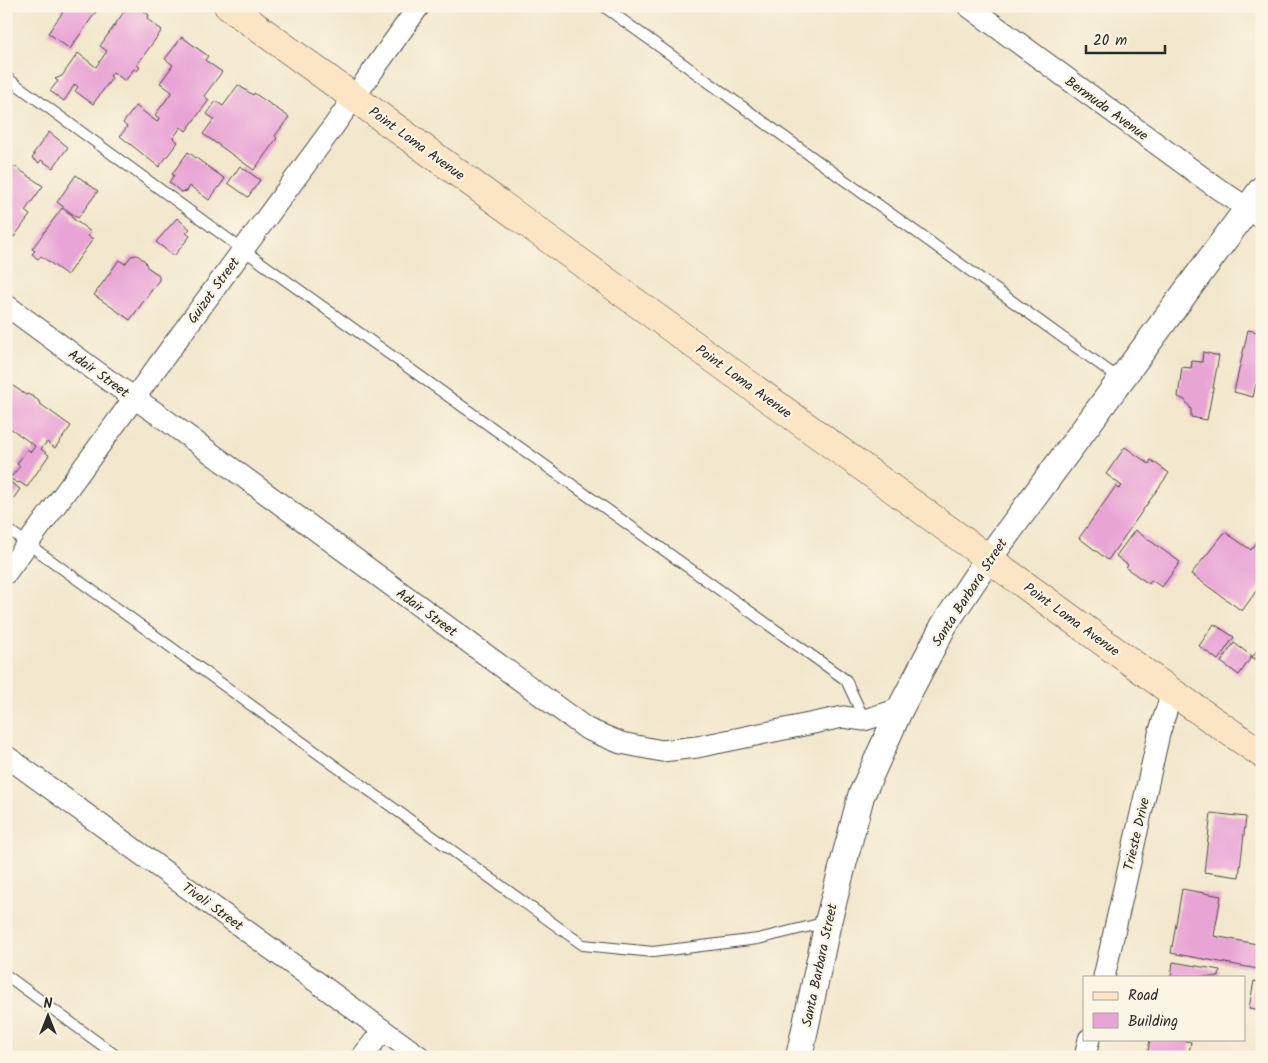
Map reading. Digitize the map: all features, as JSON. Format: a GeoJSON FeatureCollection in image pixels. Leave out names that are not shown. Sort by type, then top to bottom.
{"type":"FeatureCollection","features":[{"type":"Feature","properties":{"kind":"main road","name":"Point Loma Avenue"},"geometry":{"type":"LineString","coordinates":[[228,6],[988,559],[1172,692],[1262,754]]}},
{"type":"Feature","properties":{"kind":"street","name":"Guizot Street"},"geometry":{"type":"LineString","coordinates":[[6,573],[419,6]]}},
{"type":"Feature","properties":{"kind":"street","name":"Bermuda Avenue"},"geometry":{"type":"LineString","coordinates":[[968,6],[1217,188],[1257,205]]}},
{"type":"Feature","properties":{"kind":"street","name":"Santa Barbara Street"},"geometry":{"type":"LineString","coordinates":[[799,1057],[828,922],[861,796],[900,709],[944,625],[988,559],[1121,380],[1257,205]]}},
{"type":"Feature","properties":{"kind":"street","name":"Adair Street"},"geometry":{"type":"LineString","coordinates":[[6,305],[587,729],[621,743],[662,751],[697,747],[843,717],[864,720],[900,709]]}},
{"type":"Feature","properties":{"kind":"street","name":"Trieste Drive"},"geometry":{"type":"LineString","coordinates":[[1104,976],[1159,734],[1172,692]]}},
{"type":"Feature","properties":{"kind":"street","name":"Tivoli Street"},"geometry":{"type":"LineString","coordinates":[[6,756],[420,1057]]}},
{"type":"Feature","properties":{"kind":"street"},"geometry":{"type":"LineString","coordinates":[[362,1057],[383,1030]]}},
{"type":"Feature","properties":{"kind":"street"},"geometry":{"type":"LineString","coordinates":[[1085,1057],[1089,1040]]}},
{"type":"Feature","properties":{"kind":"lane"},"geometry":{"type":"LineString","coordinates":[[603,6],[1121,380]]}},
{"type":"Feature","properties":{"kind":"lane"},"geometry":{"type":"LineString","coordinates":[[6,78],[242,250],[846,680],[864,720]]}},
{"type":"Feature","properties":{"kind":"lane"},"geometry":{"type":"LineString","coordinates":[[6,528],[583,945],[653,952],[758,939],[828,922]]}},
{"type":"Feature","properties":{"kind":"lane"},"geometry":{"type":"LineString","coordinates":[[6,975],[118,1057]]}},
{"type":"Feature","properties":{"kind":"building"},"geometry":{"type":"Polygon","coordinates":[[[56,6],[100,6],[70,49],[48,33],[63,12],[56,6]]]}},
{"type":"Feature","properties":{"kind":"building"},"geometry":{"type":"Polygon","coordinates":[[[128,6],[137,6],[149,15],[147,19],[162,30],[137,65],[140,67],[137,71],[134,69],[125,81],[113,72],[110,76],[112,78],[93,104],[75,91],[78,87],[75,84],[64,101],[50,91],[58,81],[55,79],[62,76],[78,53],[96,67],[107,51],[100,46],[128,6]]]}},
{"type":"Feature","properties":{"kind":"building"},"geometry":{"type":"Polygon","coordinates":[[[182,37],[208,56],[205,60],[222,72],[204,96],[209,100],[186,131],[181,127],[173,138],[178,142],[159,167],[120,136],[127,127],[123,123],[136,106],[157,122],[159,118],[155,115],[172,92],[160,83],[173,65],[165,59],[182,37]]]}},
{"type":"Feature","properties":{"kind":"building"},"geometry":{"type":"Polygon","coordinates":[[[238,85],[253,95],[254,93],[289,117],[275,136],[277,138],[254,170],[203,134],[214,119],[207,114],[216,101],[223,106],[238,85]]]}},
{"type":"Feature","properties":{"kind":"building"},"geometry":{"type":"Polygon","coordinates":[[[49,132],[68,147],[53,168],[41,160],[39,163],[32,158],[49,132]]]}},
{"type":"Feature","properties":{"kind":"building"},"geometry":{"type":"Polygon","coordinates":[[[188,152],[225,179],[209,200],[190,186],[187,191],[181,192],[169,182],[174,175],[172,174],[188,152]]]}},
{"type":"Feature","properties":{"kind":"building"},"geometry":{"type":"Polygon","coordinates":[[[14,166],[43,186],[25,211],[30,215],[14,237],[6,231],[6,175],[14,166]]]}},
{"type":"Feature","properties":{"kind":"building"},"geometry":{"type":"Polygon","coordinates":[[[240,166],[260,180],[248,197],[228,183],[240,166]]]}},
{"type":"Feature","properties":{"kind":"building"},"geometry":{"type":"Polygon","coordinates":[[[76,175],[98,191],[78,218],[57,202],[76,175]]]}},
{"type":"Feature","properties":{"kind":"building"},"geometry":{"type":"Polygon","coordinates":[[[62,208],[91,232],[88,236],[93,239],[67,275],[41,256],[38,259],[32,254],[35,251],[32,249],[62,208]]]}},
{"type":"Feature","properties":{"kind":"building"},"geometry":{"type":"Polygon","coordinates":[[[177,218],[190,229],[186,233],[190,236],[174,256],[156,242],[177,218]]]}},
{"type":"Feature","properties":{"kind":"building"},"geometry":{"type":"Polygon","coordinates":[[[137,255],[145,261],[147,267],[159,275],[159,280],[130,320],[94,295],[119,260],[125,264],[131,256],[137,255]]]}},
{"type":"Feature","properties":{"kind":"building"},"geometry":{"type":"Polygon","coordinates":[[[1248,330],[1262,333],[1262,386],[1256,384],[1253,397],[1234,392],[1248,330]]]}},
{"type":"Feature","properties":{"kind":"building"},"geometry":{"type":"Polygon","coordinates":[[[1203,352],[1219,356],[1207,420],[1191,417],[1191,409],[1185,400],[1178,397],[1182,367],[1191,368],[1192,361],[1202,362],[1203,352]]]}},
{"type":"Feature","properties":{"kind":"building"},"geometry":{"type":"Polygon","coordinates":[[[12,385],[26,395],[32,396],[71,426],[55,448],[47,442],[41,449],[49,455],[27,487],[7,477],[9,474],[12,476],[20,466],[17,464],[27,449],[31,452],[35,446],[6,425],[6,393],[12,385]]]}},
{"type":"Feature","properties":{"kind":"building"},"geometry":{"type":"Polygon","coordinates":[[[1125,447],[1149,464],[1151,460],[1169,473],[1108,560],[1079,538],[1116,486],[1119,489],[1122,486],[1106,474],[1125,447]]]}},
{"type":"Feature","properties":{"kind":"building"},"geometry":{"type":"Polygon","coordinates":[[[6,479],[20,489],[6,509],[6,479]]]}},
{"type":"Feature","properties":{"kind":"building"},"geometry":{"type":"Polygon","coordinates":[[[1135,530],[1180,562],[1162,587],[1151,580],[1149,584],[1126,568],[1128,565],[1116,556],[1135,530]]]}},
{"type":"Feature","properties":{"kind":"building"},"geometry":{"type":"Polygon","coordinates":[[[1225,532],[1251,550],[1262,535],[1262,583],[1242,611],[1191,574],[1225,532]]]}},
{"type":"Feature","properties":{"kind":"building"},"geometry":{"type":"Polygon","coordinates":[[[1214,624],[1234,637],[1218,660],[1199,646],[1214,624]]]}},
{"type":"Feature","properties":{"kind":"building"},"geometry":{"type":"Polygon","coordinates":[[[1234,643],[1252,656],[1239,675],[1221,662],[1234,643]]]}},
{"type":"Feature","properties":{"kind":"building"},"geometry":{"type":"Polygon","coordinates":[[[1262,644],[1262,663],[1252,657],[1262,644]]]}},
{"type":"Feature","properties":{"kind":"building"},"geometry":{"type":"Polygon","coordinates":[[[1211,813],[1246,817],[1239,877],[1204,872],[1211,813]]]}},
{"type":"Feature","properties":{"kind":"building"},"geometry":{"type":"Polygon","coordinates":[[[1182,889],[1221,896],[1214,936],[1262,945],[1258,969],[1171,953],[1182,889]]]}},
{"type":"Feature","properties":{"kind":"building"},"geometry":{"type":"Polygon","coordinates":[[[1173,962],[1220,970],[1219,976],[1171,976],[1173,962]]]}},
{"type":"Feature","properties":{"kind":"building"},"geometry":{"type":"Polygon","coordinates":[[[1254,981],[1262,983],[1262,1010],[1249,1008],[1254,981]]]}},
{"type":"Feature","properties":{"kind":"building"},"geometry":{"type":"Polygon","coordinates":[[[1150,1040],[1181,1040],[1191,1042],[1188,1057],[1147,1057],[1150,1040]]]}}]}
